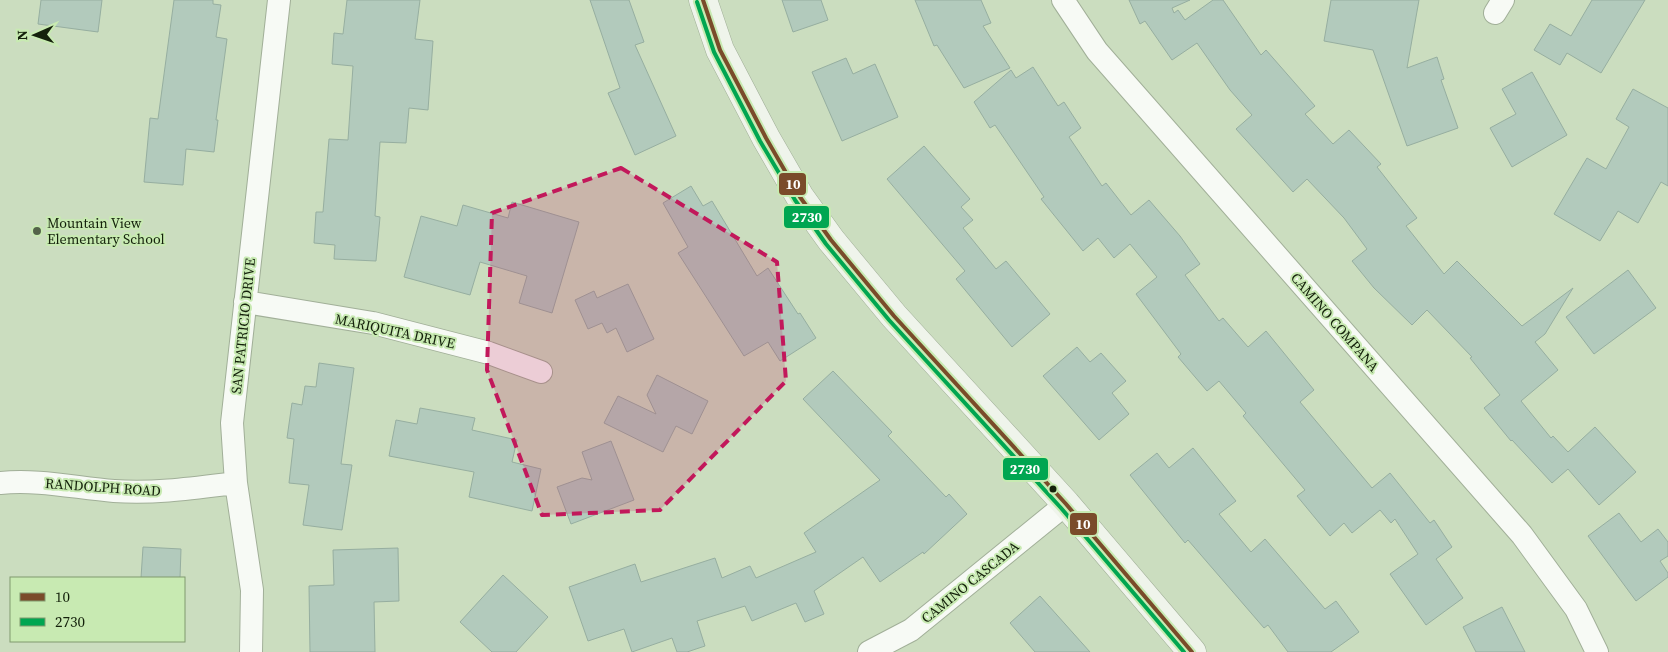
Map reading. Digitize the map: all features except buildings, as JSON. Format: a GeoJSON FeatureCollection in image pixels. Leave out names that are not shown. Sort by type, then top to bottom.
{"type":"FeatureCollection","features":[{"type":"Feature","properties":{"kind":"main road"},"geometry":{"type":"LineString","coordinates":[[703,0],[720,50],[766,138],[800,197],[831,240],[894,316],[1066,504],[1192,652]]}},
{"type":"Feature","properties":{"kind":"street","name":"SAN PATRICIO DRIVE"},"geometry":{"type":"LineString","coordinates":[[251,652],[252,590],[236,483],[232,423],[279,0]]}},
{"type":"Feature","properties":{"kind":"street","name":"CAMINO COMPANA"},"geometry":{"type":"LineString","coordinates":[[1063,0],[1097,51],[1522,535],[1576,609],[1597,652]]}},
{"type":"Feature","properties":{"kind":"street","name":"MARIQUITA DRIVE"},"geometry":{"type":"LineString","coordinates":[[245,302],[373,324],[421,335],[489,353],[541,372]]}},
{"type":"Feature","properties":{"kind":"street","name":"RANDOLPH ROAD"},"geometry":{"type":"LineString","coordinates":[[0,483],[55,484],[115,491],[166,492],[236,483]]}},
{"type":"Feature","properties":{"kind":"street","name":"CAMINO CASCADA"},"geometry":{"type":"LineString","coordinates":[[869,652],[911,630],[1066,504]]}},
{"type":"Feature","properties":{"kind":"highlighted area"},"geometry":{"type":"Polygon","coordinates":[[[621,168],[777,262],[786,381],[660,510],[542,515],[487,370],[492,213],[621,168]]]}},
{"type":"Feature","properties":{"kind":"transit line","name":"10"},"geometry":{"type":"LineString","coordinates":[[703,0],[720,50],[766,138],[800,197],[831,240],[894,316],[1066,504],[1192,652]]}},
{"type":"Feature","properties":{"kind":"transit line","name":"2730"},"geometry":{"type":"LineString","coordinates":[[697,2],[714,52],[760,141],[795,200],[826,244],[889,320],[1061,508],[1184,652]]}},
{"type":"Feature","properties":{"kind":"place","name":"Mountain View Elementary School"},"geometry":{"type":"Point","coordinates":[37,231]}}]}
